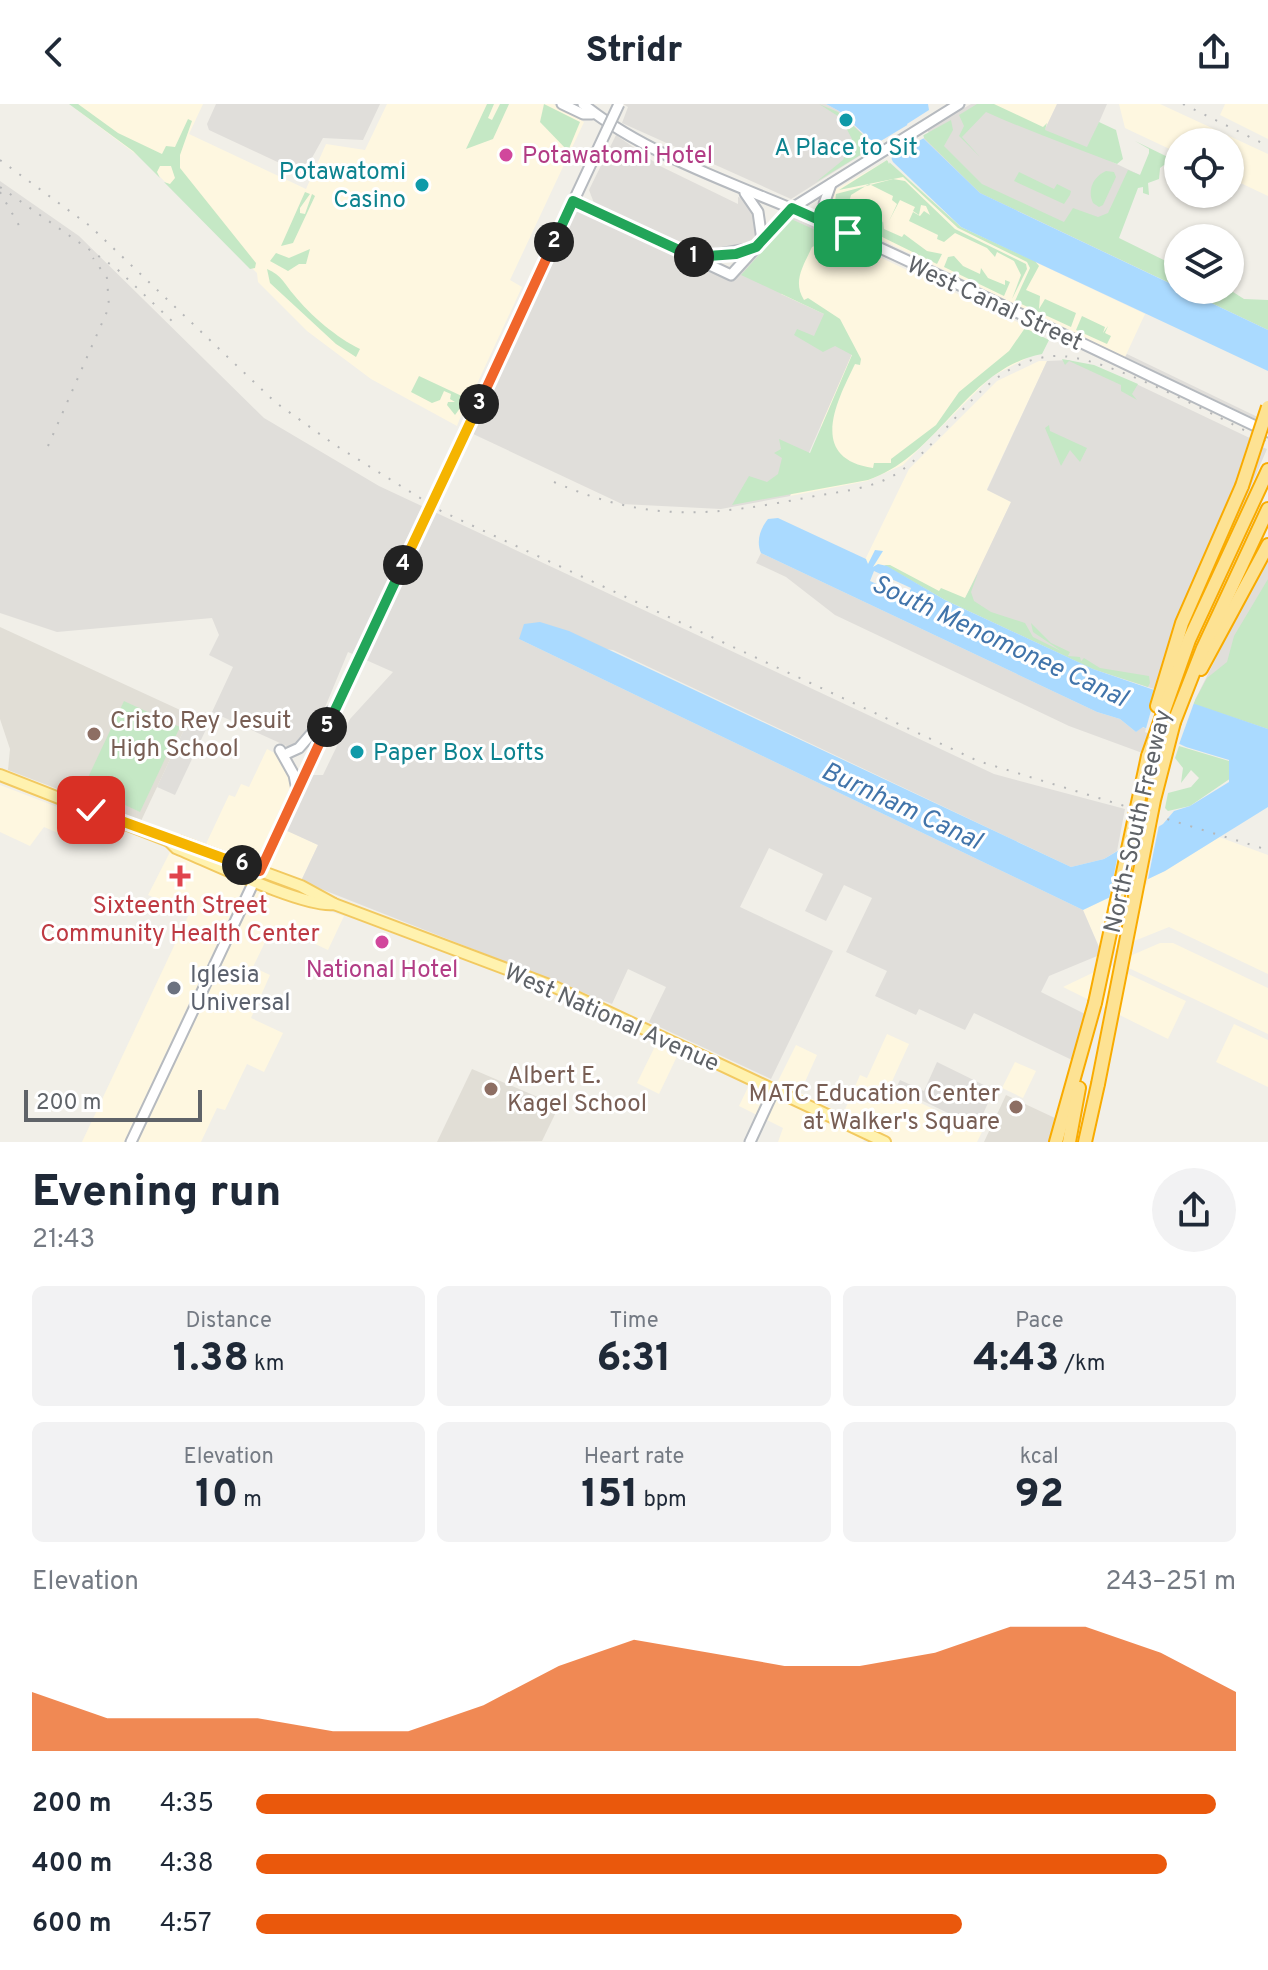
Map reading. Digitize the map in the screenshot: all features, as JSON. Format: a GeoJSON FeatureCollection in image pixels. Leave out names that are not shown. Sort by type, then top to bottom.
{"type":"FeatureCollection","features":[{"type":"Feature","properties":{"kind":"highway"},"geometry":{"type":"LineString","coordinates":[[1148,756],[1161,690],[1174,646],[1198,582],[1242,486],[1268,407]]}},
{"type":"Feature","properties":{"kind":"highway"},"geometry":{"type":"LineString","coordinates":[[1259,489],[1268,464]]}},
{"type":"Feature","properties":{"kind":"highway","name":"North-South Freeway"},"geometry":{"type":"LineString","coordinates":[[1069,1142],[1148,756],[1183,654],[1268,470]]}},
{"type":"Feature","properties":{"kind":"highway","name":"North-South Freeway"},"geometry":{"type":"LineString","coordinates":[[1087,1142],[1154,800],[1174,722],[1203,648],[1268,509]]}},
{"type":"Feature","properties":{"kind":"highway"},"geometry":{"type":"LineString","coordinates":[[1174,722],[1268,545]]}},
{"type":"Feature","properties":{"kind":"highway"},"geometry":{"type":"LineString","coordinates":[[1056,1142],[1095,1003]]}},
{"type":"Feature","properties":{"kind":"main road","name":"West National Avenue"},"geometry":{"type":"LineString","coordinates":[[0,775],[169,841],[176,848],[299,891],[328,897],[334,904],[557,988],[885,1142]]}},
{"type":"Feature","properties":{"kind":"street","name":"West Canal Street"},"geometry":{"type":"LineString","coordinates":[[562,104],[583,114],[592,114]]}},
{"type":"Feature","properties":{"kind":"street","name":"West Canal Street"},"geometry":{"type":"LineString","coordinates":[[583,104],[592,114],[743,190],[841,230],[1268,432]]}},
{"type":"Feature","properties":{"kind":"street"},"geometry":{"type":"LineString","coordinates":[[131,1142],[619,104]]}},
{"type":"Feature","properties":{"kind":"street"},"geometry":{"type":"LineString","coordinates":[[573,201],[693,257],[710,261],[731,275],[792,208],[959,104]]}},
{"type":"Feature","properties":{"kind":"street"},"geometry":{"type":"LineString","coordinates":[[831,184],[825,210],[841,230]]}},
{"type":"Feature","properties":{"kind":"street"},"geometry":{"type":"LineString","coordinates":[[743,190],[755,203],[759,244]]}},
{"type":"Feature","properties":{"kind":"street"},"geometry":{"type":"LineString","coordinates":[[710,261],[759,244]]}},
{"type":"Feature","properties":{"kind":"street"},"geometry":{"type":"LineString","coordinates":[[297,792],[294,775],[284,752],[296,751],[339,703]]}},
{"type":"Feature","properties":{"kind":"street"},"geometry":{"type":"LineString","coordinates":[[750,1142],[774,1090]]}},
{"type":"Feature","properties":{"kind":"shaded area"},"geometry":{"type":"Polygon","coordinates":[[[79,104],[203,104],[189,134],[306,189],[326,144],[365,150],[387,104],[553,104],[584,122],[510,280],[522,287],[476,386],[473,385],[457,426],[371,379],[307,331],[258,282],[257,273],[141,158],[77,110],[79,104]]]}},
{"type":"Feature","properties":{"kind":"shaded area"},"geometry":{"type":"Polygon","coordinates":[[[216,104],[380,104],[363,140],[323,138],[303,174],[209,130],[207,124],[216,104]]]}},
{"type":"Feature","properties":{"kind":"shaded area"},"geometry":{"type":"Polygon","coordinates":[[[623,104],[826,104],[839,111],[875,146],[791,199],[622,123],[628,107],[623,104]]]}},
{"type":"Feature","properties":{"kind":"shaded area"},"geometry":{"type":"Polygon","coordinates":[[[971,104],[992,104],[1045,129],[1057,104],[1107,104],[1087,150],[1140,175],[1105,252],[980,193],[923,138],[929,133],[927,130],[971,104]]]}},
{"type":"Feature","properties":{"kind":"shaded area"},"geometry":{"type":"Polygon","coordinates":[[[992,104],[1057,104],[1045,130],[992,104]]]}},
{"type":"Feature","properties":{"kind":"shaded area"},"geometry":{"type":"Polygon","coordinates":[[[1119,104],[1160,104],[1212,128],[1164,128],[1164,146],[1125,128],[1119,104]]]}},
{"type":"Feature","properties":{"kind":"shaded area"},"geometry":{"type":"Polygon","coordinates":[[[1225,104],[1268,104],[1268,139],[1220,115],[1225,104]]]}},
{"type":"Feature","properties":{"kind":"shaded area"},"geometry":{"type":"Polygon","coordinates":[[[616,135],[660,166],[738,204],[738,197],[745,199],[754,210],[757,235],[747,246],[704,254],[594,203],[589,190],[616,135]]]}},
{"type":"Feature","properties":{"kind":"shaded area"},"geometry":{"type":"Polygon","coordinates":[[[1244,143],[1268,154],[1268,196],[1244,185],[1244,143]]]}},
{"type":"Feature","properties":{"kind":"shaded area"},"geometry":{"type":"Polygon","coordinates":[[[887,160],[961,227],[1145,314],[1125,357],[836,218],[829,207],[833,191],[887,160]]]}},
{"type":"Feature","properties":{"kind":"shaded area"},"geometry":{"type":"Polygon","coordinates":[[[0,181],[79,236],[264,418],[379,486],[994,774],[1125,809],[1117,851],[1104,859],[1071,867],[613,650],[519,639],[1083,910],[1102,954],[1049,976],[1041,992],[1085,1014],[1072,1060],[974,1013],[965,1030],[919,1009],[916,1015],[875,996],[887,971],[846,952],[872,898],[844,885],[826,921],[805,911],[823,874],[769,848],[740,907],[833,951],[771,1079],[649,1022],[666,987],[628,969],[612,1004],[301,881],[318,845],[285,830],[311,775],[323,775],[350,719],[393,672],[348,652],[321,717],[299,745],[291,748],[212,712],[233,667],[209,655],[219,635],[212,618],[57,632],[0,613],[0,181]]]}},
{"type":"Feature","properties":{"kind":"shaded area"},"geometry":{"type":"Polygon","coordinates":[[[575,207],[733,280],[786,219],[794,218],[820,229],[781,294],[824,314],[826,338],[852,354],[790,496],[721,509],[622,504],[471,433],[575,207]]]}},
{"type":"Feature","properties":{"kind":"shaded area"},"geometry":{"type":"Polygon","coordinates":[[[820,229],[1041,333],[1029,357],[991,377],[903,465],[867,481],[790,496],[821,431],[824,314],[780,294],[820,229]]]}},
{"type":"Feature","properties":{"kind":"shaded area"},"geometry":{"type":"Polygon","coordinates":[[[1127,354],[1268,422],[1268,425],[1125,357],[1127,354]]]}},
{"type":"Feature","properties":{"kind":"shaded area"},"geometry":{"type":"Polygon","coordinates":[[[1069,360],[1130,381],[1256,441],[1258,438],[1264,441],[1262,447],[1267,449],[1163,692],[1093,669],[961,607],[1011,502],[987,490],[1047,361],[1069,360]]]}},
{"type":"Feature","properties":{"kind":"shaded area"},"geometry":{"type":"Polygon","coordinates":[[[1039,361],[1047,361],[987,489],[1011,502],[962,607],[979,616],[971,633],[864,562],[909,469],[997,381],[1039,361]]]}},
{"type":"Feature","properties":{"kind":"shaded area"},"geometry":{"type":"Polygon","coordinates":[[[761,553],[1097,712],[1120,719],[1136,732],[1142,727],[1161,735],[1156,758],[1069,726],[835,615],[786,577],[756,563],[761,553]]]}},
{"type":"Feature","properties":{"kind":"shaded area"},"geometry":{"type":"Polygon","coordinates":[[[1268,554],[1268,729],[1193,704],[1268,554]]]}},
{"type":"Feature","properties":{"kind":"shaded area","name":"Cristo Rey Jesuit High School"},"geometry":{"type":"Polygon","coordinates":[[[0,627],[191,715],[141,821],[8,770],[10,749],[0,719],[0,627]]]}},
{"type":"Feature","properties":{"kind":"shaded area"},"geometry":{"type":"Polygon","coordinates":[[[191,715],[209,723],[175,795],[157,787],[191,715]]]}},
{"type":"Feature","properties":{"kind":"shaded area"},"geometry":{"type":"Polygon","coordinates":[[[267,749],[282,757],[293,781],[273,824],[318,845],[301,881],[206,844],[229,795],[235,797],[241,784],[249,787],[267,749]]]}},
{"type":"Feature","properties":{"kind":"shaded area"},"geometry":{"type":"Polygon","coordinates":[[[0,785],[73,813],[65,836],[44,827],[30,846],[0,832],[0,785]]]}},
{"type":"Feature","properties":{"kind":"shaded area"},"geometry":{"type":"Polygon","coordinates":[[[1219,837],[1268,855],[1268,974],[1169,927],[1102,954],[1083,910],[1165,871],[1219,837]]]}},
{"type":"Feature","properties":{"kind":"shaded area"},"geometry":{"type":"Polygon","coordinates":[[[170,852],[246,882],[124,1142],[82,1142],[189,914],[148,895],[170,852]]]}},
{"type":"Feature","properties":{"kind":"shaded area"},"geometry":{"type":"Polygon","coordinates":[[[258,888],[344,916],[328,950],[283,929],[276,942],[267,938],[253,967],[270,975],[251,1018],[283,1033],[264,1072],[247,1064],[225,1110],[217,1108],[201,1142],[138,1142],[258,888]]]}},
{"type":"Feature","properties":{"kind":"shaded area"},"geometry":{"type":"Polygon","coordinates":[[[1160,943],[1173,943],[1268,988],[1268,1034],[1116,962],[1160,943]]]}},
{"type":"Feature","properties":{"kind":"shaded area"},"geometry":{"type":"Polygon","coordinates":[[[1109,965],[1186,1001],[1168,1039],[1063,987],[1109,965]]]}},
{"type":"Feature","properties":{"kind":"shaded area"},"geometry":{"type":"Polygon","coordinates":[[[1234,1024],[1268,1040],[1268,1087],[1216,1062],[1234,1024]]]}},
{"type":"Feature","properties":{"kind":"shaded area"},"geometry":{"type":"Polygon","coordinates":[[[887,1034],[909,1044],[889,1088],[982,1132],[977,1142],[885,1142],[867,1134],[863,1142],[778,1142],[783,1128],[739,1106],[752,1079],[774,1089],[796,1045],[817,1055],[800,1093],[843,1114],[860,1075],[867,1078],[887,1034]]]}},
{"type":"Feature","properties":{"kind":"shaded area"},"geometry":{"type":"Polygon","coordinates":[[[660,1036],[682,1046],[659,1094],[637,1083],[660,1036]]]}},
{"type":"Feature","properties":{"kind":"shaded area"},"geometry":{"type":"Polygon","coordinates":[[[937,1062],[994,1090],[977,1127],[896,1088],[900,1080],[924,1091],[937,1062]]]}},
{"type":"Feature","properties":{"kind":"shaded area"},"geometry":{"type":"Polygon","coordinates":[[[1015,1062],[1036,1071],[1023,1098],[1002,1088],[1015,1062]]]}},
{"type":"Feature","properties":{"kind":"shaded area","name":"Albert E. Kagel School"},"geometry":{"type":"Polygon","coordinates":[[[472,1069],[559,1106],[542,1141],[437,1142],[472,1069]]]}},
{"type":"Feature","properties":{"kind":"shaded area","name":"MATC Education Center at Walker's Square"},"geometry":{"type":"Polygon","coordinates":[[[1006,1095],[1057,1119],[1048,1142],[984,1142],[1006,1095]]]}},
{"type":"Feature","properties":{"kind":"green space"},"geometry":{"type":"Polygon","coordinates":[[[69,104],[78,104],[118,133],[162,154],[166,146],[175,147],[188,119],[192,121],[180,155],[180,168],[256,263],[255,268],[250,269],[164,182],[170,184],[175,178],[171,166],[160,166],[157,172],[160,178],[133,151],[69,104]]]}},
{"type":"Feature","properties":{"kind":"green space"},"geometry":{"type":"Polygon","coordinates":[[[487,104],[494,104],[488,118],[492,120],[500,104],[509,104],[493,139],[466,149],[487,104]]]}},
{"type":"Feature","properties":{"kind":"green space"},"geometry":{"type":"Polygon","coordinates":[[[544,104],[580,122],[568,151],[540,122],[544,104]]]}},
{"type":"Feature","properties":{"kind":"green space"},"geometry":{"type":"Polygon","coordinates":[[[819,104],[838,112],[875,146],[816,182],[843,160],[852,139],[841,118],[819,104]]]}},
{"type":"Feature","properties":{"kind":"green space"},"geometry":{"type":"Polygon","coordinates":[[[977,104],[994,104],[1043,127],[1047,123],[1045,130],[1087,147],[1099,122],[1116,130],[1123,159],[1117,164],[986,112],[962,137],[980,157],[959,136],[964,126],[959,115],[977,104]]]}},
{"type":"Feature","properties":{"kind":"green space"},"geometry":{"type":"Polygon","coordinates":[[[951,120],[953,130],[944,146],[982,184],[1064,222],[1073,208],[1098,217],[1108,213],[1128,170],[1140,175],[1149,153],[1149,149],[1135,141],[1164,155],[1159,179],[1148,183],[1149,195],[1143,193],[1143,187],[1138,188],[1119,238],[1164,260],[1164,280],[980,193],[922,136],[951,120]]]}},
{"type":"Feature","properties":{"kind":"green space"},"geometry":{"type":"Polygon","coordinates":[[[887,160],[961,227],[1035,261],[1039,266],[1026,290],[1040,296],[1039,309],[1045,299],[1076,313],[1071,327],[1015,301],[1030,268],[1027,262],[958,228],[903,177],[839,190],[887,160]]]}},
{"type":"Feature","properties":{"kind":"green space"},"geometry":{"type":"Polygon","coordinates":[[[1106,171],[1114,172],[1116,177],[1103,205],[1099,207],[1093,203],[1091,189],[1092,184],[1106,171]]]}},
{"type":"Feature","properties":{"kind":"green space"},"geometry":{"type":"Polygon","coordinates":[[[1019,172],[1054,189],[1057,184],[1071,191],[1070,195],[1064,204],[1014,181],[1019,172]]]}},
{"type":"Feature","properties":{"kind":"green space"},"geometry":{"type":"Polygon","coordinates":[[[893,179],[905,181],[955,229],[1026,264],[1027,269],[1012,299],[1021,275],[1014,261],[997,252],[995,257],[987,248],[955,233],[944,242],[937,239],[938,235],[909,221],[913,212],[920,216],[924,211],[930,215],[926,206],[921,205],[919,215],[913,211],[915,207],[900,200],[889,221],[897,204],[892,200],[893,196],[871,185],[893,179]]]}},
{"type":"Feature","properties":{"kind":"green space"},"geometry":{"type":"Polygon","coordinates":[[[865,186],[851,195],[847,210],[871,221],[875,218],[869,231],[834,209],[836,194],[865,186]]]}},
{"type":"Feature","properties":{"kind":"green space"},"geometry":{"type":"Polygon","coordinates":[[[305,192],[310,194],[300,213],[305,214],[312,194],[315,196],[293,243],[281,246],[305,192]]]}},
{"type":"Feature","properties":{"kind":"green space"},"geometry":{"type":"Polygon","coordinates":[[[791,219],[840,241],[835,248],[820,241],[836,250],[832,254],[831,249],[820,244],[812,247],[800,273],[799,286],[804,300],[808,298],[840,319],[861,359],[860,365],[855,364],[841,394],[832,426],[840,453],[853,462],[873,468],[874,463],[891,463],[891,459],[936,425],[959,392],[1009,351],[1025,328],[1049,340],[1042,354],[1015,363],[993,376],[915,452],[893,468],[868,480],[732,505],[749,476],[767,482],[778,474],[782,458],[774,453],[781,449],[779,439],[810,453],[852,355],[835,346],[823,352],[794,335],[797,329],[814,336],[824,314],[741,275],[791,219]]]}},
{"type":"Feature","properties":{"kind":"green space"},"geometry":{"type":"Polygon","coordinates":[[[883,221],[884,229],[902,237],[904,234],[927,251],[942,254],[937,264],[876,234],[883,221]]]}},
{"type":"Feature","properties":{"kind":"green space"},"geometry":{"type":"Polygon","coordinates":[[[310,249],[306,264],[299,264],[288,271],[270,261],[276,253],[289,258],[310,249]]]}},
{"type":"Feature","properties":{"kind":"green space"},"geometry":{"type":"Polygon","coordinates":[[[954,256],[963,266],[980,274],[981,268],[988,278],[1005,285],[1005,280],[1010,282],[1004,296],[944,267],[948,257],[954,256]]]}},
{"type":"Feature","properties":{"kind":"green space"},"geometry":{"type":"Polygon","coordinates":[[[267,269],[280,277],[300,303],[324,325],[360,349],[356,357],[336,344],[270,283],[267,269]]]}},
{"type":"Feature","properties":{"kind":"green space"},"geometry":{"type":"Polygon","coordinates":[[[1244,299],[1268,300],[1268,330],[1213,304],[1244,304],[1244,299]]]}},
{"type":"Feature","properties":{"kind":"green space"},"geometry":{"type":"Polygon","coordinates":[[[1082,316],[1105,327],[1103,333],[1108,326],[1105,333],[1111,336],[1107,344],[1076,330],[1082,316]]]}},
{"type":"Feature","properties":{"kind":"green space"},"geometry":{"type":"Polygon","coordinates":[[[1062,359],[1094,365],[1138,384],[1132,394],[1137,400],[1121,391],[1121,385],[1069,361],[1065,365],[1062,359]]]}},
{"type":"Feature","properties":{"kind":"green space"},"geometry":{"type":"Polygon","coordinates":[[[419,376],[466,398],[469,396],[455,415],[447,405],[448,402],[455,402],[450,399],[451,394],[444,391],[440,400],[432,403],[411,392],[419,376]]]}},
{"type":"Feature","properties":{"kind":"green space"},"geometry":{"type":"Polygon","coordinates":[[[1049,425],[1050,431],[1087,448],[1080,462],[1070,450],[1061,466],[1045,428],[1049,425]]]}},
{"type":"Feature","properties":{"kind":"green space"},"geometry":{"type":"Polygon","coordinates":[[[884,565],[890,565],[939,591],[941,588],[965,598],[978,573],[971,592],[974,601],[991,612],[1025,623],[1033,637],[1061,651],[1033,632],[1031,623],[1051,643],[1070,652],[1068,656],[1080,657],[1081,661],[1084,658],[1100,668],[1149,676],[1150,683],[1148,687],[1093,669],[945,600],[884,565]]]}},
{"type":"Feature","properties":{"kind":"green space"},"geometry":{"type":"Polygon","coordinates":[[[1268,579],[1268,729],[1193,704],[1207,678],[1227,662],[1234,636],[1268,579]]]}},
{"type":"Feature","properties":{"kind":"green space"},"geometry":{"type":"Polygon","coordinates":[[[124,701],[180,727],[140,812],[84,786],[124,701]]]}},
{"type":"Feature","properties":{"kind":"green space"},"geometry":{"type":"Polygon","coordinates":[[[1179,746],[1229,761],[1231,778],[1190,806],[1168,811],[1165,808],[1168,793],[1191,787],[1199,778],[1191,770],[1181,783],[1183,768],[1175,758],[1179,746]]]}},
{"type":"Feature","properties":{"kind":"water"},"geometry":{"type":"Polygon","coordinates":[[[826,104],[928,104],[929,110],[907,124],[915,143],[923,138],[980,193],[1164,281],[1164,304],[1213,304],[1268,330],[1268,371],[961,227],[893,162],[883,141],[875,144],[839,111],[826,104]]]}},
{"type":"Feature","properties":{"kind":"water"},"geometry":{"type":"Polygon","coordinates":[[[778,518],[866,559],[868,564],[875,550],[883,551],[873,567],[878,564],[887,566],[945,600],[1093,669],[1268,729],[1268,807],[1165,871],[1083,910],[519,639],[524,624],[540,622],[569,631],[1071,867],[1104,859],[1163,824],[1174,811],[1190,806],[1229,782],[1229,760],[1186,747],[1143,727],[1136,732],[1120,719],[1097,712],[761,553],[759,540],[763,527],[768,519],[778,518]]]}},
{"type":"Feature","properties":{"kind":"pier"},"geometry":{"type":"Polygon","coordinates":[[[919,118],[921,121],[910,128],[916,138],[923,134],[924,138],[893,155],[889,164],[881,146],[876,148],[874,145],[919,118]]]}},
{"type":"Feature","properties":{"kind":"pier"},"geometry":{"type":"Polygon","coordinates":[[[874,571],[911,588],[907,598],[870,581],[874,571]]]}},
{"type":"Feature","properties":{"kind":"pier"},"geometry":{"type":"Polygon","coordinates":[[[1158,686],[1195,700],[1178,747],[1145,732],[1158,686]]]}},
{"type":"Feature","properties":{"kind":"pier"},"geometry":{"type":"Polygon","coordinates":[[[1160,820],[1147,884],[1108,903],[1120,845],[1160,820]]]}},
{"type":"Feature","properties":{"kind":"railway"},"geometry":{"type":"LineString","coordinates":[[1183,104],[1268,146]]}},
{"type":"Feature","properties":{"kind":"railway"},"geometry":{"type":"LineString","coordinates":[[0,160],[90,226],[275,402],[335,445],[441,511],[978,761],[1268,850]]}},
{"type":"Feature","properties":{"kind":"railway"},"geometry":{"type":"LineString","coordinates":[[0,187],[117,269],[173,322]]}},
{"type":"Feature","properties":{"kind":"railway"},"geometry":{"type":"LineString","coordinates":[[0,192],[21,229]]}},
{"type":"Feature","properties":{"kind":"railway"},"geometry":{"type":"LineString","coordinates":[[48,446],[109,307],[107,278],[93,258]]}},
{"type":"Feature","properties":{"kind":"railway"},"geometry":{"type":"LineString","coordinates":[[554,482],[622,505],[683,512],[745,508],[860,488],[902,470],[989,384],[1008,370],[1055,356],[1076,358],[1131,376],[1268,442]]}},
{"type":"Feature","properties":{"kind":"place","name":"A Place to Sit"},"geometry":{"type":"Point","coordinates":[846,120]}},
{"type":"Feature","properties":{"kind":"place","name":"Potawatomi Hotel"},"geometry":{"type":"Point","coordinates":[506,155]}},
{"type":"Feature","properties":{"kind":"place","name":"Potawatomi Casino"},"geometry":{"type":"Point","coordinates":[422,185]}},
{"type":"Feature","properties":{"kind":"place","name":"Cristo Rey Jesuit High School"},"geometry":{"type":"Point","coordinates":[94,734]}},
{"type":"Feature","properties":{"kind":"place","name":"Paper Box Lofts"},"geometry":{"type":"Point","coordinates":[357,752]}},
{"type":"Feature","properties":{"kind":"place","name":"Sixteenth Street Community Health Center"},"geometry":{"type":"Point","coordinates":[180,876]}},
{"type":"Feature","properties":{"kind":"place","name":"National Hotel"},"geometry":{"type":"Point","coordinates":[382,942]}},
{"type":"Feature","properties":{"kind":"place","name":"Iglesia Universal"},"geometry":{"type":"Point","coordinates":[174,988]}},
{"type":"Feature","properties":{"kind":"place","name":"Albert E. Kagel School"},"geometry":{"type":"Point","coordinates":[491,1089]}},
{"type":"Feature","properties":{"kind":"place","name":"MATC Education Center at Walker's Square"},"geometry":{"type":"Point","coordinates":[1016,1107]}},
{"type":"Feature","properties":{"kind":"route"},"geometry":{"type":"LineString","coordinates":[[91,810],[169,841],[179,841],[260,871],[573,201],[693,257],[746,252],[756,247],[792,208],[848,233]]}},
{"type":"Feature","properties":{"kind":"water label","name":"South Menomonee Canal"},"geometry":{"type":"Point","coordinates":[1000,640]}},
{"type":"Feature","properties":{"kind":"water label","name":"Burnham Canal"},"geometry":{"type":"Point","coordinates":[902,805]}}]}
